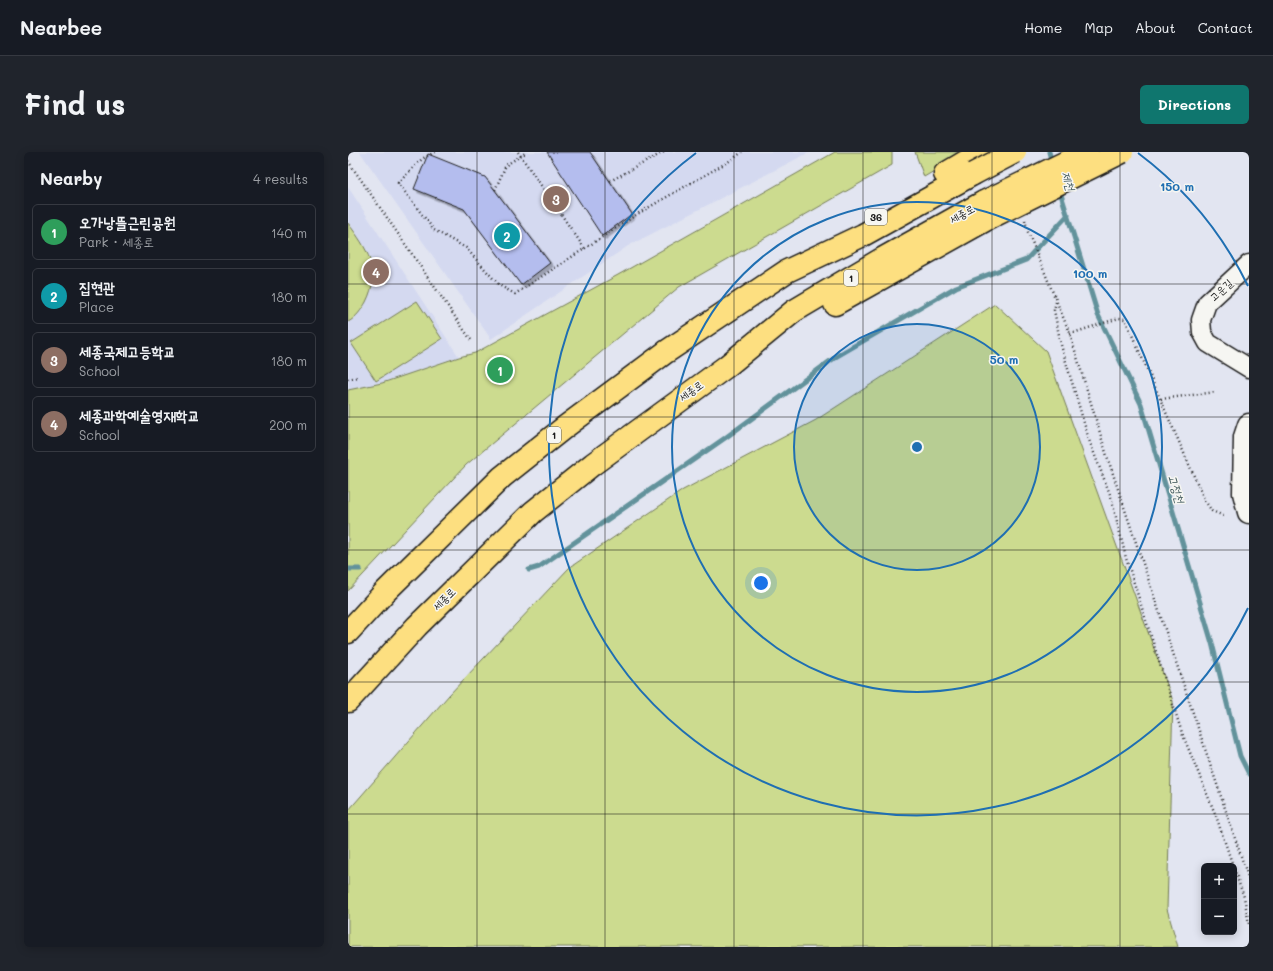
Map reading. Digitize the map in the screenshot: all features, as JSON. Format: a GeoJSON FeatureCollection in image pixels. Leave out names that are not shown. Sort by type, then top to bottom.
{"type":"FeatureCollection","features":[{"type":"Feature","properties":{"kind":"highway","name":"1"},"geometry":{"type":"LineString","coordinates":[[348,632],[384,594],[502,477],[565,427],[666,352],[787,271],[863,235],[973,163],[1015,152]]}},
{"type":"Feature","properties":{"kind":"highway","name":"세종로"},"geometry":{"type":"LineString","coordinates":[[348,702],[417,626],[533,512],[593,464],[727,366],[794,311],[889,255],[986,210],[1088,152]]}},
{"type":"Feature","properties":{"kind":"highway"},"geometry":{"type":"LineString","coordinates":[[986,210],[1122,152]]}},
{"type":"Feature","properties":{"kind":"street","name":"고운길"},"geometry":{"type":"LineString","coordinates":[[1249,264],[1207,303],[1200,320],[1202,332],[1208,343],[1249,368]]}},
{"type":"Feature","properties":{"kind":"street"},"geometry":{"type":"LineString","coordinates":[[1249,425],[1245,437],[1244,493],[1249,512]]}},
{"type":"Feature","properties":{"kind":"path"},"geometry":{"type":"LineString","coordinates":[[435,152],[422,159],[398,183],[434,230],[466,248],[499,285],[515,294],[640,213],[733,160],[742,152]]}},
{"type":"Feature","properties":{"kind":"path"},"geometry":{"type":"LineString","coordinates":[[518,152],[585,249]]}},
{"type":"Feature","properties":{"kind":"path"},"geometry":{"type":"LineString","coordinates":[[495,190],[506,165],[527,152]]}},
{"type":"Feature","properties":{"kind":"path"},"geometry":{"type":"LineString","coordinates":[[610,181],[664,152]]}},
{"type":"Feature","properties":{"kind":"path"},"geometry":{"type":"LineString","coordinates":[[348,161],[471,340]]}},
{"type":"Feature","properties":{"kind":"path"},"geometry":{"type":"LineString","coordinates":[[1028,232],[1070,334],[1107,456],[1249,880]]}},
{"type":"Feature","properties":{"kind":"path"},"geometry":{"type":"LineString","coordinates":[[1056,302],[1054,310],[1061,344],[1089,440],[1111,497],[1126,558],[1182,733],[1216,816],[1233,863]]}},
{"type":"Feature","properties":{"kind":"path"},"geometry":{"type":"LineString","coordinates":[[1070,334],[1119,318],[1125,319],[1205,501],[1212,511],[1224,516]]}},
{"type":"Feature","properties":{"kind":"path"},"geometry":{"type":"LineString","coordinates":[[348,378],[358,377]]}},
{"type":"Feature","properties":{"kind":"path"},"geometry":{"type":"LineString","coordinates":[[1161,399],[1216,392]]}},
{"type":"Feature","properties":{"kind":"path"},"geometry":{"type":"LineString","coordinates":[[1237,876],[1244,897],[1249,924]]}},
{"type":"Feature","properties":{"kind":"shaded area"},"geometry":{"type":"Polygon","coordinates":[[[360,152],[810,152],[628,246],[491,339],[360,152]]]}},
{"type":"Feature","properties":{"kind":"shaded area"},"geometry":{"type":"Polygon","coordinates":[[[348,187],[459,357],[382,383],[348,390],[348,187]]]}},
{"type":"Feature","properties":{"kind":"green space"},"geometry":{"type":"Polygon","coordinates":[[[835,152],[892,152],[892,165],[679,287],[466,465],[348,591],[348,390],[382,383],[475,353],[618,275],[835,152]]]}},
{"type":"Feature","properties":{"kind":"green space"},"geometry":{"type":"Polygon","coordinates":[[[915,152],[966,152],[924,177],[915,152]]]}},
{"type":"Feature","properties":{"kind":"green space"},"geometry":{"type":"Polygon","coordinates":[[[348,223],[361,242],[370,260],[373,280],[366,302],[356,316],[348,322],[348,223]]]}},
{"type":"Feature","properties":{"kind":"green space"},"geometry":{"type":"Polygon","coordinates":[[[417,301],[442,339],[376,381],[351,343],[417,301]]]}},
{"type":"Feature","properties":{"kind":"green space"},"geometry":{"type":"Polygon","coordinates":[[[995,304],[1046,351],[1173,701],[1167,909],[1178,947],[348,947],[348,811],[449,695],[569,568],[683,490],[816,420],[995,304]]]}},
{"type":"Feature","properties":{"kind":"building"},"geometry":{"type":"Polygon","coordinates":[[[547,152],[590,152],[632,214],[602,236],[547,152]]]}},
{"type":"Feature","properties":{"kind":"building"},"geometry":{"type":"Polygon","coordinates":[[[428,154],[485,177],[550,263],[521,285],[464,209],[414,189],[428,154]]]}},
{"type":"Feature","properties":{"kind":"waterway","name":"제천"},"geometry":{"type":"LineString","coordinates":[[1049,152],[1052,163]]}},
{"type":"Feature","properties":{"kind":"waterway","name":"고정천"},"geometry":{"type":"LineString","coordinates":[[1059,188],[1098,315],[1141,404],[1212,643],[1240,756],[1249,774]]}},
{"type":"Feature","properties":{"kind":"waterway"},"geometry":{"type":"LineString","coordinates":[[529,570],[539,567],[725,438],[837,356],[956,287],[1026,260],[1068,215]]}},
{"type":"Feature","properties":{"kind":"waterway"},"geometry":{"type":"LineString","coordinates":[[348,569],[360,569]]}},
{"type":"Feature","properties":{"kind":"place","name":"세종국제고등학교"},"geometry":{"type":"Point","coordinates":[556,199]}},
{"type":"Feature","properties":{"kind":"place","name":"집현관"},"geometry":{"type":"Point","coordinates":[507,236]}},
{"type":"Feature","properties":{"kind":"place","name":"세종과학예술영재학교"},"geometry":{"type":"Point","coordinates":[376,272]}},
{"type":"Feature","properties":{"kind":"place","name":"오가낭뜰근린공원"},"geometry":{"type":"Point","coordinates":[500,370]}}]}
